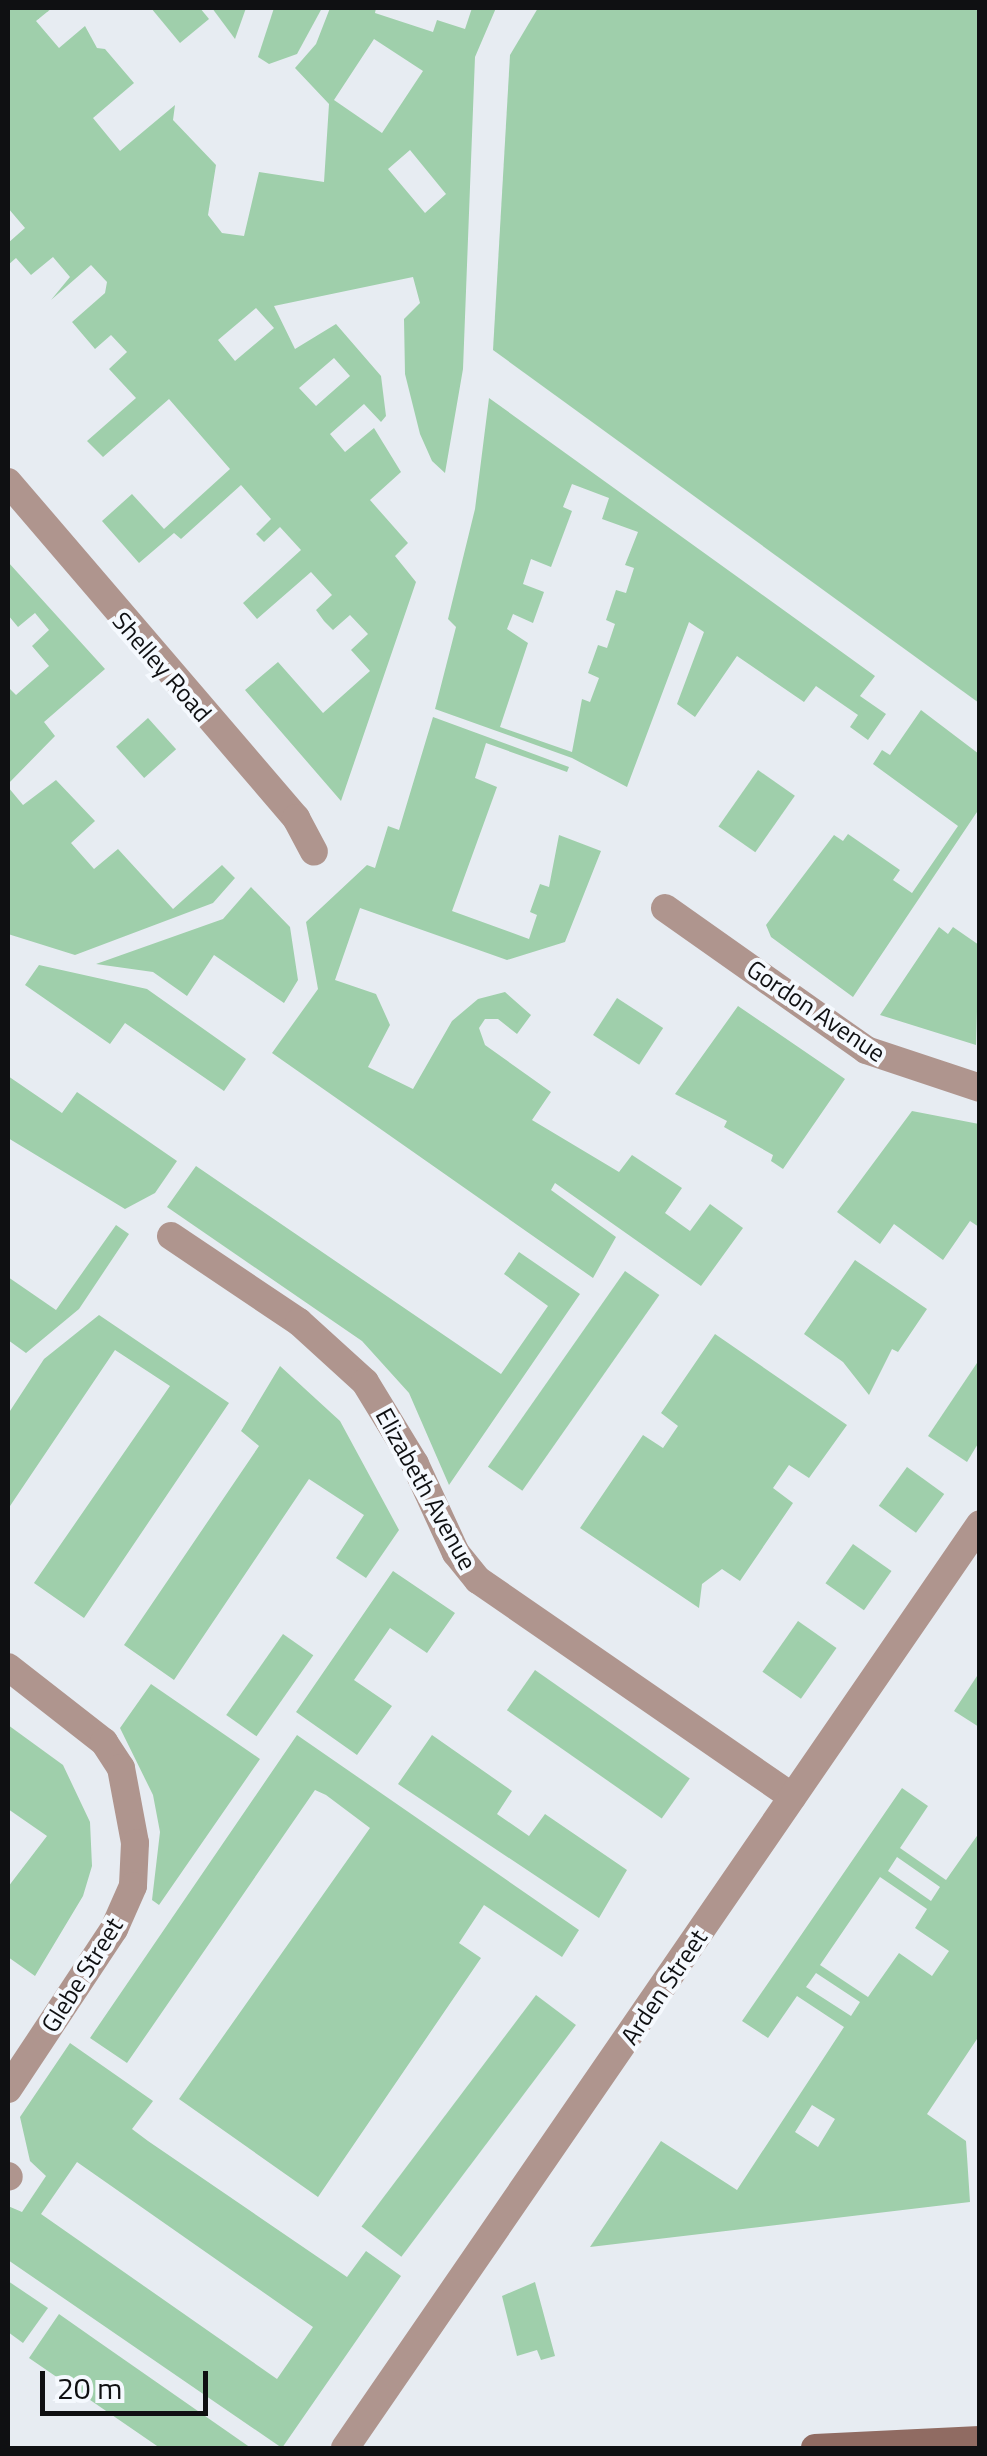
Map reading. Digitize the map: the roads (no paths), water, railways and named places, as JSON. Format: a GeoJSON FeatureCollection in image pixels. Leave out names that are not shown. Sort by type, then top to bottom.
{"type":"FeatureCollection","features":[{"type":"Feature","properties":{"kind":"main road"},"geometry":{"type":"LineString","coordinates":[[815,2448],[980,2440]]}},
{"type":"Feature","properties":{"kind":"street","name":"Shelley Road"},"geometry":{"type":"LineString","coordinates":[[10,491],[296,818],[314,852]]}},
{"type":"Feature","properties":{"kind":"street","name":"Gordon Avenue"},"geometry":{"type":"LineString","coordinates":[[665,908],[866,1050],[980,1088]]}},
{"type":"Feature","properties":{"kind":"street","name":"Elizabeth Avenue"},"geometry":{"type":"LineString","coordinates":[[172,1236],[299,1322],[365,1382],[415,1464],[456,1554],[478,1580],[792,1797]]}},
{"type":"Feature","properties":{"kind":"street","name":"Arden Street"},"geometry":{"type":"LineString","coordinates":[[345,2448],[980,1524]]}},
{"type":"Feature","properties":{"kind":"street","name":"Glebe Street"},"geometry":{"type":"LineString","coordinates":[[8,1667],[104,1742],[121,1768],[135,1843],[133,1886],[114,1929],[8,2089]]}}]}
